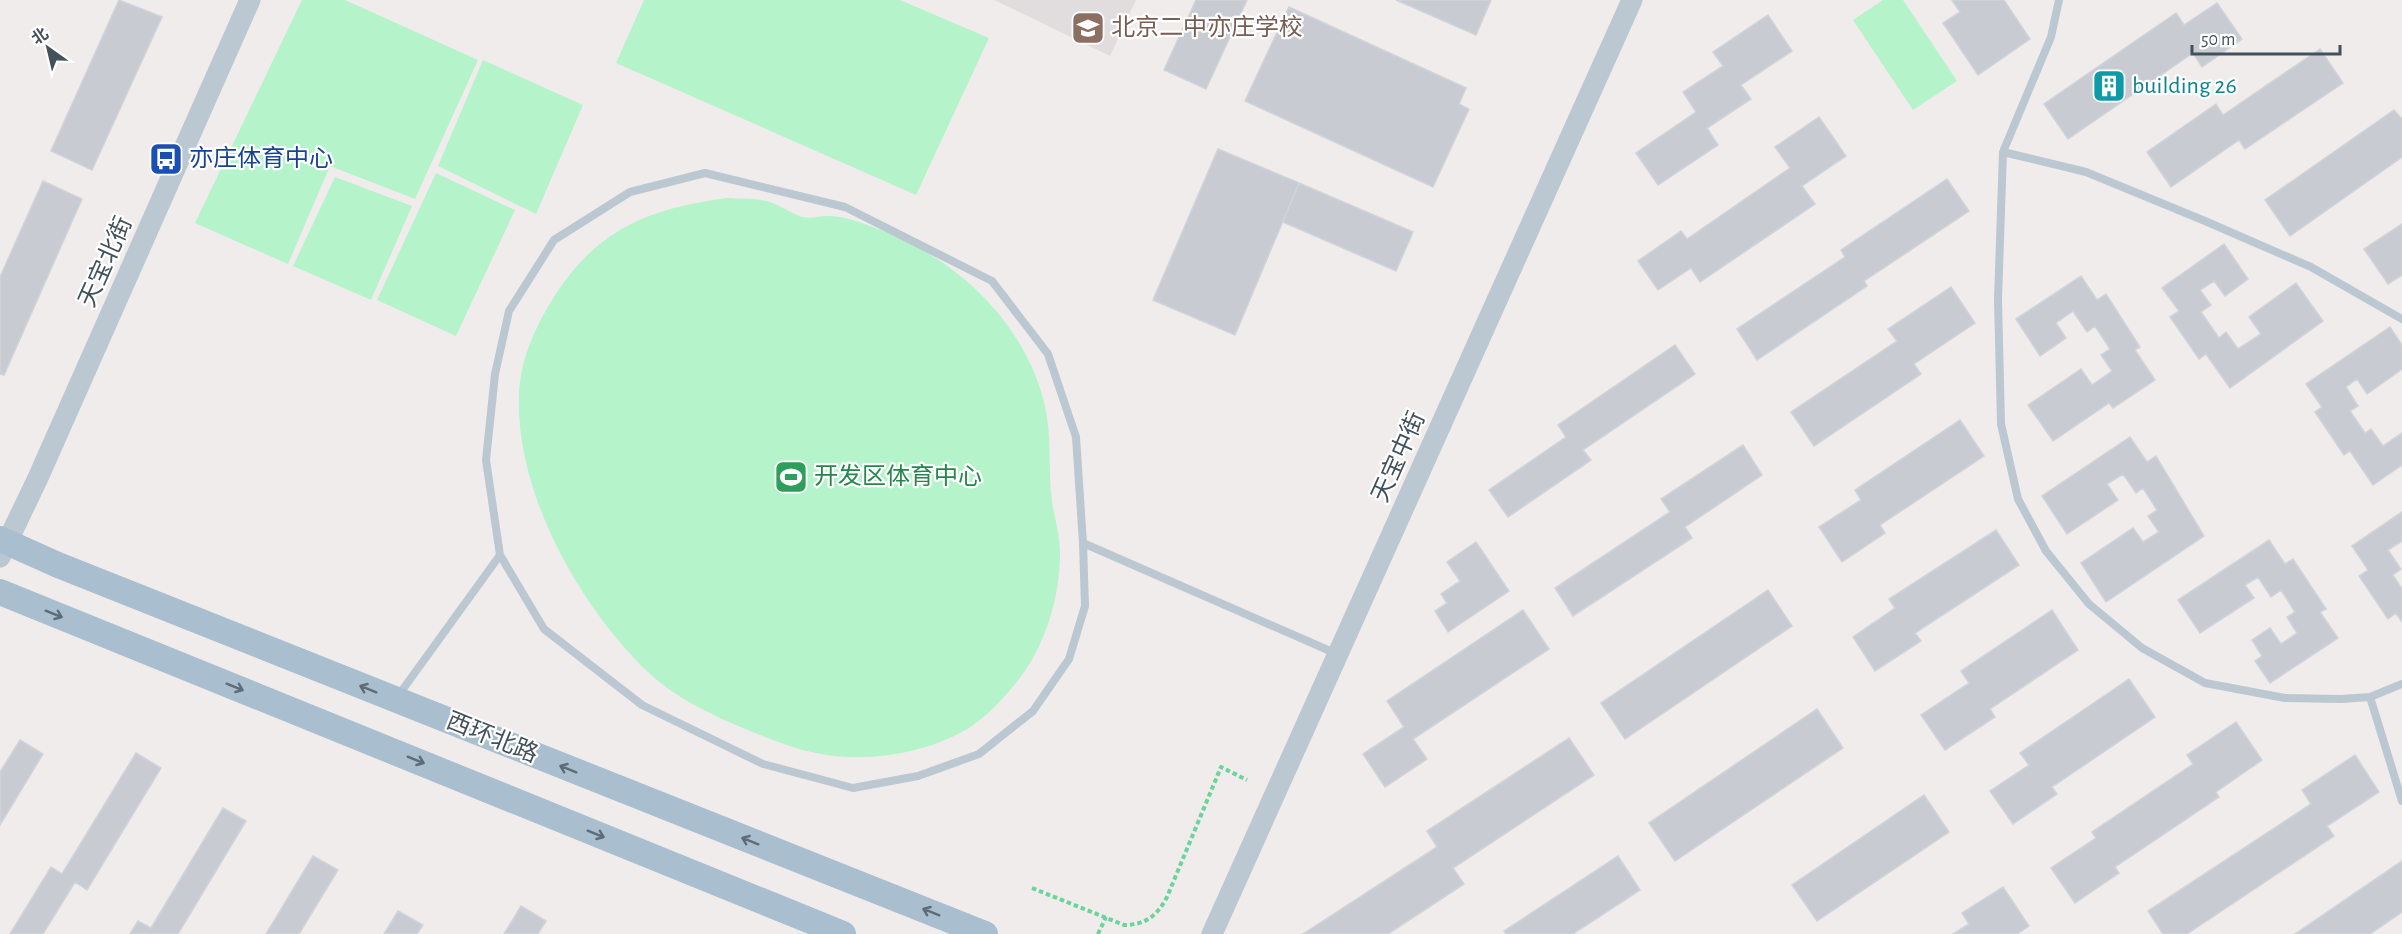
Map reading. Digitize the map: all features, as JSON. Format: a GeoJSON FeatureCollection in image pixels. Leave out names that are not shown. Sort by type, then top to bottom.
{"type":"FeatureCollection","features":[{"type":"Feature","properties":{"kind":"main road","name":"西环北路"},"geometry":{"type":"LineString","coordinates":[[2,546],[985,934]]}},
{"type":"Feature","properties":{"kind":"main road","name":"西环北路"},"geometry":{"type":"LineString","coordinates":[[0,592],[843,934]]}},
{"type":"Feature","properties":{"kind":"street","name":"天宝北街"},"geometry":{"type":"LineString","coordinates":[[2,546],[250,0]]}},
{"type":"Feature","properties":{"kind":"street","name":"天宝中街"},"geometry":{"type":"LineString","coordinates":[[1212,934],[1632,0]]}},
{"type":"Feature","properties":{"kind":"lane"},"geometry":{"type":"LineString","coordinates":[[2059,0],[2051,37],[2003,152],[1998,299],[2001,424],[2018,499],[2046,551],[2089,604],[2142,648],[2205,683],[2285,698],[2370,698],[2402,684]]}},
{"type":"Feature","properties":{"kind":"lane"},"geometry":{"type":"LineString","coordinates":[[2003,152],[2086,172],[2205,221],[2311,267],[2402,318]]}},
{"type":"Feature","properties":{"kind":"lane"},"geometry":{"type":"LineString","coordinates":[[705,173],[845,207],[992,281],[1048,354],[1076,437],[1083,543],[1085,606],[1069,659],[1032,711],[979,754],[918,776],[853,788],[763,764],[642,705],[544,628],[500,555],[486,460],[495,374],[508,311],[554,240],[630,192],[705,173]]}},
{"type":"Feature","properties":{"kind":"lane"},"geometry":{"type":"LineString","coordinates":[[1083,543],[1337,655]]}},
{"type":"Feature","properties":{"kind":"lane"},"geometry":{"type":"LineString","coordinates":[[395,700],[500,555]]}},
{"type":"Feature","properties":{"kind":"lane"},"geometry":{"type":"LineString","coordinates":[[2370,698],[2402,801]]}},
{"type":"Feature","properties":{"kind":"path"},"geometry":{"type":"LineString","coordinates":[[1032,888],[1124,925],[1138,925],[1161,909],[1221,767],[1247,780]]}},
{"type":"Feature","properties":{"kind":"path"},"geometry":{"type":"LineString","coordinates":[[1098,934],[1106,917]]}},
{"type":"Feature","properties":{"kind":"shaded area","name":"北京二中亦庄学校"},"geometry":{"type":"Polygon","coordinates":[[[994,0],[1136,0],[1110,56],[994,0]]]}},
{"type":"Feature","properties":{"kind":"green space"},"geometry":{"type":"Polygon","coordinates":[[[302,0],[345,0],[478,60],[415,199],[330,166],[288,264],[195,223],[302,0]]]}},
{"type":"Feature","properties":{"kind":"green space"},"geometry":{"type":"Polygon","coordinates":[[[644,0],[900,0],[989,38],[916,195],[616,63],[644,0]]]}},
{"type":"Feature","properties":{"kind":"green space"},"geometry":{"type":"Polygon","coordinates":[[[1883,0],[1903,0],[1957,81],[1913,110],[1853,20],[1883,0]]]}},
{"type":"Feature","properties":{"kind":"green space"},"geometry":{"type":"Polygon","coordinates":[[[483,60],[583,105],[536,214],[438,166],[483,60]]]}},
{"type":"Feature","properties":{"kind":"green space"},"geometry":{"type":"Polygon","coordinates":[[[436,173],[515,210],[456,336],[377,300],[436,173]]]}},
{"type":"Feature","properties":{"kind":"green space"},"geometry":{"type":"Polygon","coordinates":[[[335,177],[412,206],[371,300],[293,266],[335,177]]]}},
{"type":"Feature","properties":{"kind":"green space","name":"开发区体育中心"},"geometry":{"type":"Polygon","coordinates":[[[727,198],[765,201],[802,217],[833,216],[855,221],[900,238],[929,254],[981,294],[1021,346],[1035,375],[1047,418],[1052,502],[1060,547],[1057,590],[1053,608],[1032,660],[1010,690],[972,726],[937,743],[899,754],[879,756],[821,754],[768,738],[691,703],[649,673],[599,616],[576,582],[540,508],[528,470],[521,432],[519,395],[528,348],[549,305],[584,259],[624,228],[646,217],[671,209],[727,198]]]}},
{"type":"Feature","properties":{"kind":"building"},"geometry":{"type":"Polygon","coordinates":[[[119,0],[162,17],[92,170],[51,151],[119,0]]]}},
{"type":"Feature","properties":{"kind":"building"},"geometry":{"type":"Polygon","coordinates":[[[1196,0],[1247,0],[1206,89],[1164,70],[1196,0]]]}},
{"type":"Feature","properties":{"kind":"building"},"geometry":{"type":"Polygon","coordinates":[[[1396,0],[1491,0],[1476,35],[1396,0]]]}},
{"type":"Feature","properties":{"kind":"building"},"geometry":{"type":"Polygon","coordinates":[[[1952,0],[2004,0],[2030,39],[1978,75],[1943,23],[1960,12],[1952,0]]]}},
{"type":"Feature","properties":{"kind":"building","name":"building 26"},"geometry":{"type":"Polygon","coordinates":[[[2217,3],[2242,39],[2202,67],[2193,53],[2068,139],[2044,104],[2176,13],[2184,25],[2217,3]]]}},
{"type":"Feature","properties":{"kind":"building"},"geometry":{"type":"Polygon","coordinates":[[[1289,7],[1466,88],[1459,104],[1469,109],[1433,187],[1245,101],[1289,7]]]}},
{"type":"Feature","properties":{"kind":"building"},"geometry":{"type":"Polygon","coordinates":[[[1768,15],[1792,51],[1741,85],[1751,99],[1707,128],[1718,145],[1658,185],[1636,153],[1696,112],[1683,92],[1723,66],[1713,52],[1768,15]]]}},
{"type":"Feature","properties":{"kind":"building"},"geometry":{"type":"Polygon","coordinates":[[[2320,49],[2343,83],[2245,149],[2239,140],[2171,187],[2147,152],[2216,104],[2223,115],[2320,49]]]}},
{"type":"Feature","properties":{"kind":"building"},"geometry":{"type":"Polygon","coordinates":[[[2394,110],[2402,119],[2402,157],[2290,236],[2265,200],[2394,110]]]}},
{"type":"Feature","properties":{"kind":"building"},"geometry":{"type":"Polygon","coordinates":[[[1819,117],[1846,156],[1802,186],[1815,204],[1700,282],[1691,268],[1658,290],[1638,261],[1681,231],[1687,239],[1790,168],[1775,147],[1819,117]]]}},
{"type":"Feature","properties":{"kind":"building"},"geometry":{"type":"Polygon","coordinates":[[[1218,149],[1299,183],[1235,335],[1153,300],[1218,149]]]}},
{"type":"Feature","properties":{"kind":"building"},"geometry":{"type":"Polygon","coordinates":[[[1947,179],[1969,211],[1864,281],[1867,286],[1757,360],[1737,329],[1845,257],[1841,250],[1947,179]]]}},
{"type":"Feature","properties":{"kind":"building"},"geometry":{"type":"Polygon","coordinates":[[[43,181],[82,199],[4,375],[0,374],[0,277],[43,181]]]}},
{"type":"Feature","properties":{"kind":"building"},"geometry":{"type":"Polygon","coordinates":[[[1299,183],[1413,232],[1396,271],[1283,222],[1299,183]]]}},
{"type":"Feature","properties":{"kind":"building"},"geometry":{"type":"Polygon","coordinates":[[[2402,224],[2402,275],[2388,284],[2364,249],[2402,224]]]}},
{"type":"Feature","properties":{"kind":"building"},"geometry":{"type":"Polygon","coordinates":[[[2224,244],[2248,279],[2225,296],[2214,281],[2200,290],[2211,305],[2201,312],[2219,338],[2226,332],[2238,349],[2261,334],[2249,317],[2296,283],[2323,321],[2230,388],[2206,354],[2199,359],[2170,317],[2179,311],[2162,288],[2224,244]]]}},
{"type":"Feature","properties":{"kind":"building"},"geometry":{"type":"Polygon","coordinates":[[[2081,276],[2097,300],[2106,294],[2140,347],[2135,350],[2155,380],[2113,408],[2109,403],[2053,441],[2028,405],[2081,369],[2092,385],[2112,371],[2101,355],[2110,349],[2095,326],[2087,332],[2073,311],[2056,323],[2066,338],[2040,356],[2016,319],[2081,276]]]}},
{"type":"Feature","properties":{"kind":"building"},"geometry":{"type":"Polygon","coordinates":[[[1951,287],[1975,323],[1914,364],[1921,374],[1814,446],[1791,412],[1897,341],[1888,329],[1951,287]]]}},
{"type":"Feature","properties":{"kind":"building"},"geometry":{"type":"Polygon","coordinates":[[[2390,327],[2402,345],[2402,369],[2367,394],[2357,379],[2346,387],[2358,406],[2350,411],[2365,433],[2371,429],[2383,446],[2402,433],[2402,465],[2373,485],[2350,451],[2344,455],[2315,412],[2322,407],[2306,384],[2390,327]]]}},
{"type":"Feature","properties":{"kind":"building"},"geometry":{"type":"Polygon","coordinates":[[[1675,345],[1695,374],[1583,450],[1591,460],[1508,517],[1489,490],[1566,437],[1558,425],[1675,345]]]}},
{"type":"Feature","properties":{"kind":"building"},"geometry":{"type":"Polygon","coordinates":[[[1960,420],[1984,456],[1880,525],[1885,533],[1842,562],[1819,527],[1861,500],[1855,490],[1960,420]]]}},
{"type":"Feature","properties":{"kind":"building"},"geometry":{"type":"Polygon","coordinates":[[[2130,437],[2147,462],[2156,456],[2204,536],[2106,602],[2081,563],[2133,528],[2143,542],[2159,532],[2148,516],[2157,510],[2143,488],[2136,493],[2123,474],[2107,484],[2118,500],[2067,534],[2042,496],[2130,437]]]}},
{"type":"Feature","properties":{"kind":"building"},"geometry":{"type":"Polygon","coordinates":[[[1743,445],[1762,475],[1685,527],[1692,538],[1573,616],[1555,588],[1670,512],[1661,499],[1743,445]]]}},
{"type":"Feature","properties":{"kind":"building"},"geometry":{"type":"Polygon","coordinates":[[[2402,512],[2402,541],[2388,550],[2401,569],[2393,575],[2402,589],[2402,622],[2396,613],[2388,619],[2359,576],[2368,570],[2352,546],[2402,512]]]}},
{"type":"Feature","properties":{"kind":"building"},"geometry":{"type":"Polygon","coordinates":[[[1996,530],[2019,565],[1915,633],[1921,641],[1875,671],[1853,637],[1895,608],[1889,599],[1996,530]]]}},
{"type":"Feature","properties":{"kind":"building"},"geometry":{"type":"Polygon","coordinates":[[[2269,540],[2285,564],[2293,559],[2326,609],[2320,612],[2338,638],[2270,683],[2255,661],[2262,656],[2252,640],[2270,628],[2281,644],[2297,633],[2287,617],[2295,612],[2281,590],[2271,597],[2258,577],[2245,585],[2254,598],[2200,633],[2178,600],[2269,540]]]}},
{"type":"Feature","properties":{"kind":"building"},"geometry":{"type":"Polygon","coordinates":[[[1476,542],[1509,591],[1448,632],[1435,611],[1447,603],[1441,594],[1460,581],[1447,562],[1476,542]]]}},
{"type":"Feature","properties":{"kind":"building"},"geometry":{"type":"Polygon","coordinates":[[[1768,590],[1792,626],[1625,739],[1601,703],[1768,590]]]}},
{"type":"Feature","properties":{"kind":"building"},"geometry":{"type":"Polygon","coordinates":[[[1523,610],[1549,649],[1413,739],[1427,759],[1385,787],[1363,754],[1404,727],[1387,701],[1523,610]]]}},
{"type":"Feature","properties":{"kind":"building"},"geometry":{"type":"Polygon","coordinates":[[[2052,610],[2078,650],[1990,709],[1995,717],[1945,750],[1921,715],[1969,683],[1961,671],[2052,610]]]}},
{"type":"Feature","properties":{"kind":"building"},"geometry":{"type":"Polygon","coordinates":[[[2129,679],[2155,717],[2052,787],[2057,794],[2013,824],[1990,791],[2029,765],[2020,753],[2129,679]]]}},
{"type":"Feature","properties":{"kind":"building"},"geometry":{"type":"Polygon","coordinates":[[[1817,709],[1843,748],[1675,861],[1649,823],[1817,709]]]}},
{"type":"Feature","properties":{"kind":"building"},"geometry":{"type":"Polygon","coordinates":[[[2236,722],[2262,760],[2216,792],[2219,797],[2115,867],[2119,873],[2075,903],[2051,868],[2096,838],[2092,832],[2193,764],[2187,755],[2236,722]]]}},
{"type":"Feature","properties":{"kind":"building"},"geometry":{"type":"Polygon","coordinates":[[[1569,738],[1594,775],[1453,868],[1464,884],[1388,934],[1303,934],[1437,847],[1427,831],[1569,738]]]}},
{"type":"Feature","properties":{"kind":"building"},"geometry":{"type":"Polygon","coordinates":[[[20,740],[43,754],[0,825],[0,772],[20,740]]]}},
{"type":"Feature","properties":{"kind":"building"},"geometry":{"type":"Polygon","coordinates":[[[136,753],[161,768],[87,890],[75,882],[43,934],[10,934],[51,867],[62,874],[136,753]]]}},
{"type":"Feature","properties":{"kind":"building"},"geometry":{"type":"Polygon","coordinates":[[[2355,755],[2379,792],[2327,826],[2334,836],[2187,934],[2163,934],[2148,911],[2311,804],[2302,790],[2355,755]]]}},
{"type":"Feature","properties":{"kind":"building"},"geometry":{"type":"Polygon","coordinates":[[[1924,795],[1949,832],[1817,921],[1792,885],[1924,795]]]}},
{"type":"Feature","properties":{"kind":"building"},"geometry":{"type":"Polygon","coordinates":[[[223,808],[246,821],[178,934],[130,934],[138,921],[151,928],[223,808]]]}},
{"type":"Feature","properties":{"kind":"building"},"geometry":{"type":"Polygon","coordinates":[[[313,856],[338,870],[299,934],[266,934],[313,856]]]}},
{"type":"Feature","properties":{"kind":"building"},"geometry":{"type":"Polygon","coordinates":[[[1618,856],[1640,890],[1573,934],[1506,934],[1504,931],[1618,856]]]}},
{"type":"Feature","properties":{"kind":"building"},"geometry":{"type":"Polygon","coordinates":[[[2402,861],[2402,912],[2370,934],[2295,934],[2402,861]]]}},
{"type":"Feature","properties":{"kind":"building"},"geometry":{"type":"Polygon","coordinates":[[[2003,887],[2029,926],[2017,934],[1953,934],[1969,924],[1962,913],[2003,887]]]}},
{"type":"Feature","properties":{"kind":"building"},"geometry":{"type":"Polygon","coordinates":[[[521,906],[546,921],[538,934],[504,934],[521,906]]]}},
{"type":"Feature","properties":{"kind":"building"},"geometry":{"type":"Polygon","coordinates":[[[398,911],[423,925],[417,934],[384,934],[398,911]]]}},
{"type":"Feature","properties":{"kind":"place","name":"北京二中亦庄学校"},"geometry":{"type":"Point","coordinates":[1088,28]}},
{"type":"Feature","properties":{"kind":"place","name":"building 26"},"geometry":{"type":"Point","coordinates":[2109,86]}},
{"type":"Feature","properties":{"kind":"place","name":"亦庄体育中心"},"geometry":{"type":"Point","coordinates":[166,159]}},
{"type":"Feature","properties":{"kind":"place","name":"开发区体育中心"},"geometry":{"type":"Point","coordinates":[791,477]}}]}
